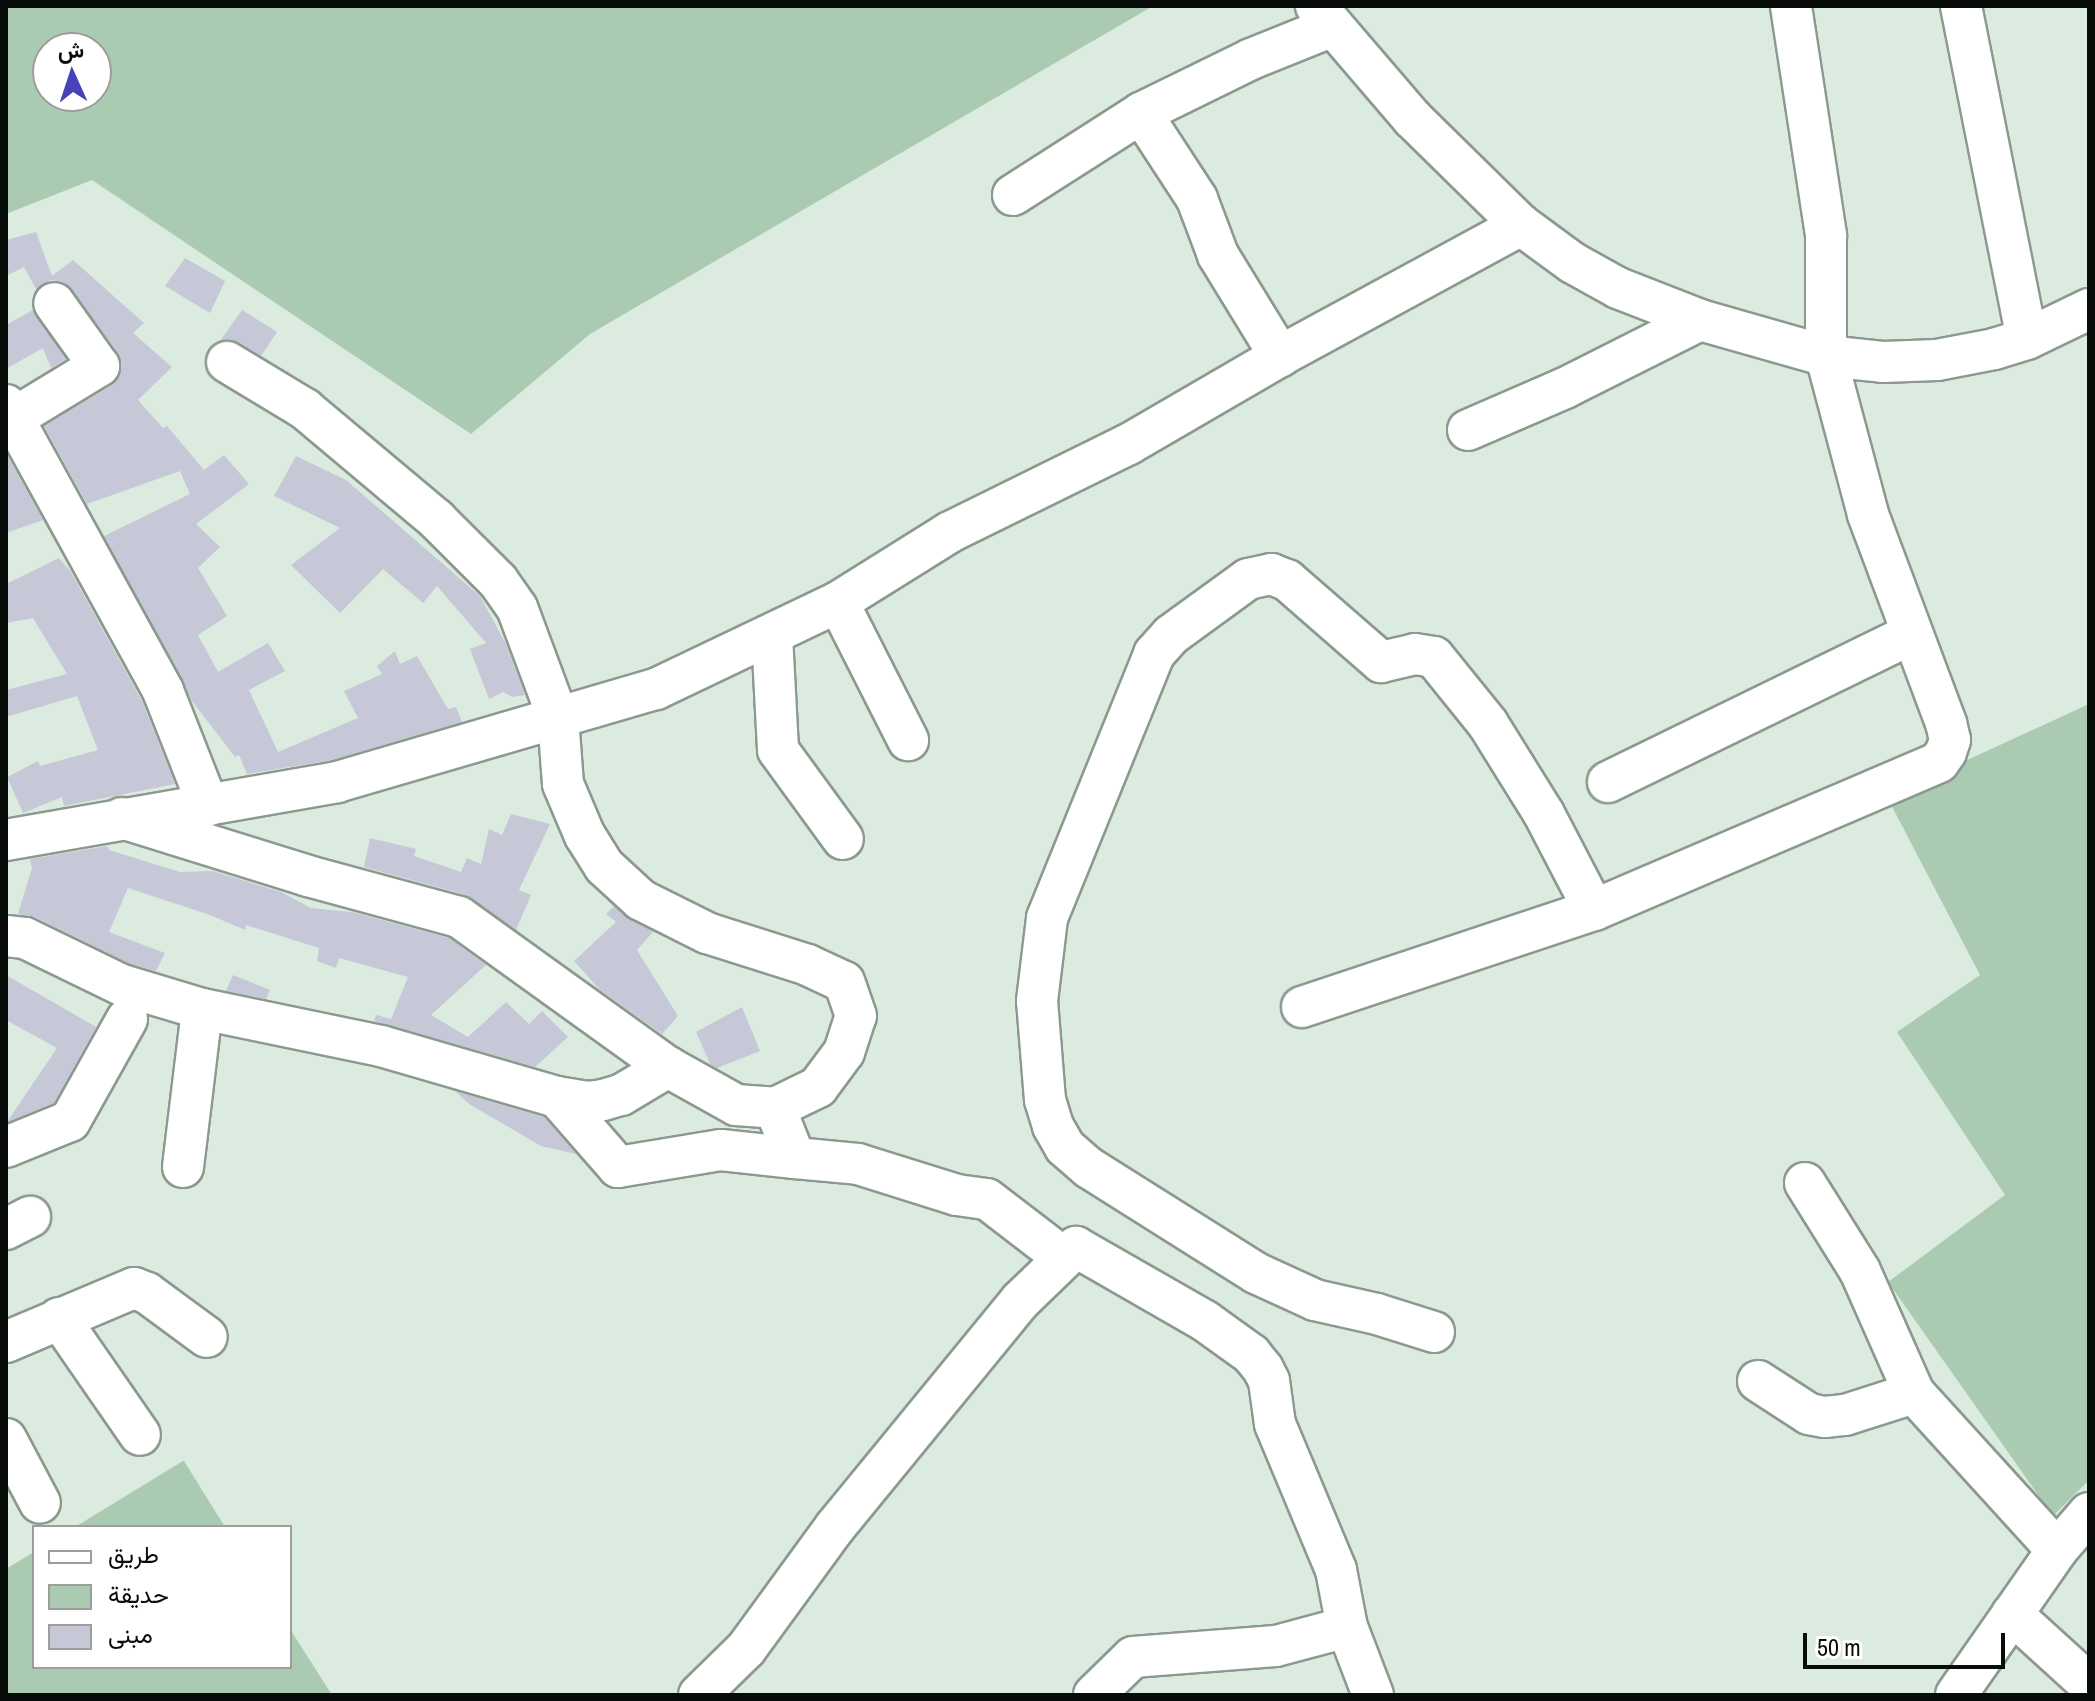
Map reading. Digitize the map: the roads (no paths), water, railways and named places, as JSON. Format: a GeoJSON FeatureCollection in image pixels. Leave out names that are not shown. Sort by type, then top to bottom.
{"type":"FeatureCollection","features":[{"type":"Feature","properties":{"kind":"street"},"geometry":{"type":"LineString","coordinates":[[1302,1007],[1594,910],[1939,762],[1950,740],[1868,514],[1826,356],[1826,235],[1791,6]]}},
{"type":"Feature","properties":{"kind":"street"},"geometry":{"type":"LineString","coordinates":[[1961,6],[2027,339]]}},
{"type":"Feature","properties":{"kind":"street"},"geometry":{"type":"LineString","coordinates":[[1013,195],[1141,113],[1251,59],[1324,16],[1412,118],[1521,225],[1573,263],[1618,288],[1700,320],[1826,356],[1883,362],[1937,360],[2027,339],[2089,309]]}},
{"type":"Feature","properties":{"kind":"street"},"geometry":{"type":"LineString","coordinates":[[1141,113],[1197,199],[1218,255],[1280,356]]}},
{"type":"Feature","properties":{"kind":"street"},"geometry":{"type":"LineString","coordinates":[[10,827],[122,818],[337,782],[656,689],[838,602],[950,532],[1129,444],[1280,356],[1521,225]]}},
{"type":"Feature","properties":{"kind":"street"},"geometry":{"type":"LineString","coordinates":[[54,303],[99,366],[9,412],[163,691],[208,805]]}},
{"type":"Feature","properties":{"kind":"street"},"geometry":{"type":"LineString","coordinates":[[1468,430],[1565,388],[1700,320]]}},
{"type":"Feature","properties":{"kind":"street"},"geometry":{"type":"LineString","coordinates":[[122,818],[308,876],[459,917],[668,1067],[736,1105],[775,1108],[818,1087],[844,1052],[856,1016],[844,982],[808,965],[707,933],[641,900],[604,866],[585,836],[563,784],[558,718],[517,608],[498,581],[436,519],[305,409],[227,362]]}},
{"type":"Feature","properties":{"kind":"street"},"geometry":{"type":"LineString","coordinates":[[1434,1332],[1377,1314],[1315,1300],[1256,1273],[1089,1168],[1065,1147],[1053,1126],[1045,1100],[1037,1001],[1047,918],[1154,654],[1171,635],[1248,579],[1271,574],[1287,580],[1381,662],[1415,654],[1434,657],[1488,724],[1544,814],[1594,910]]}},
{"type":"Feature","properties":{"kind":"street"},"geometry":{"type":"LineString","coordinates":[[838,602],[908,740]]}},
{"type":"Feature","properties":{"kind":"street"},"geometry":{"type":"LineString","coordinates":[[1608,782],[1912,634]]}},
{"type":"Feature","properties":{"kind":"street"},"geometry":{"type":"LineString","coordinates":[[772,635],[778,750],[843,839]]}},
{"type":"Feature","properties":{"kind":"street"},"geometry":{"type":"LineString","coordinates":[[6,936],[25,938],[122,985],[202,1009],[381,1046],[557,1097],[587,1102],[603,1100],[621,1095],[668,1067]]}},
{"type":"Feature","properties":{"kind":"street"},"geometry":{"type":"LineString","coordinates":[[183,1167],[202,1009]]}},
{"type":"Feature","properties":{"kind":"street"},"geometry":{"type":"LineString","coordinates":[[6,1147],[70,1121],[127,1019]]}},
{"type":"Feature","properties":{"kind":"street"},"geometry":{"type":"LineString","coordinates":[[557,1097],[618,1167],[721,1150],[858,1164],[957,1195],[987,1199],[1064,1258]]}},
{"type":"Feature","properties":{"kind":"street"},"geometry":{"type":"LineString","coordinates":[[775,1108],[795,1158]]}},
{"type":"Feature","properties":{"kind":"street"},"geometry":{"type":"LineString","coordinates":[[1805,1183],[1860,1271],[1914,1393],[2057,1550]]}},
{"type":"Feature","properties":{"kind":"street"},"geometry":{"type":"LineString","coordinates":[[699,1695],[746,1649],[835,1527],[1020,1301],[1076,1247],[1205,1321],[1251,1354],[1263,1369],[1269,1381],[1275,1424],[1336,1570],[1347,1627],[1373,1695]]}},
{"type":"Feature","properties":{"kind":"street"},"geometry":{"type":"LineString","coordinates":[[6,1342],[134,1288],[147,1293],[207,1337]]}},
{"type":"Feature","properties":{"kind":"street"},"geometry":{"type":"LineString","coordinates":[[59,1318],[140,1435]]}},
{"type":"Feature","properties":{"kind":"street"},"geometry":{"type":"LineString","coordinates":[[1758,1381],[1809,1414],[1825,1417],[1845,1415],[1914,1393]]}},
{"type":"Feature","properties":{"kind":"street"},"geometry":{"type":"LineString","coordinates":[[7,1444],[40,1503]]}},
{"type":"Feature","properties":{"kind":"street"},"geometry":{"type":"LineString","coordinates":[[1956,1695],[2057,1550],[2089,1513]]}},
{"type":"Feature","properties":{"kind":"street"},"geometry":{"type":"LineString","coordinates":[[2012,1614],[2089,1684]]}},
{"type":"Feature","properties":{"kind":"street"},"geometry":{"type":"LineString","coordinates":[[1094,1695],[1133,1657],[1276,1646],[1347,1627]]}}]}
